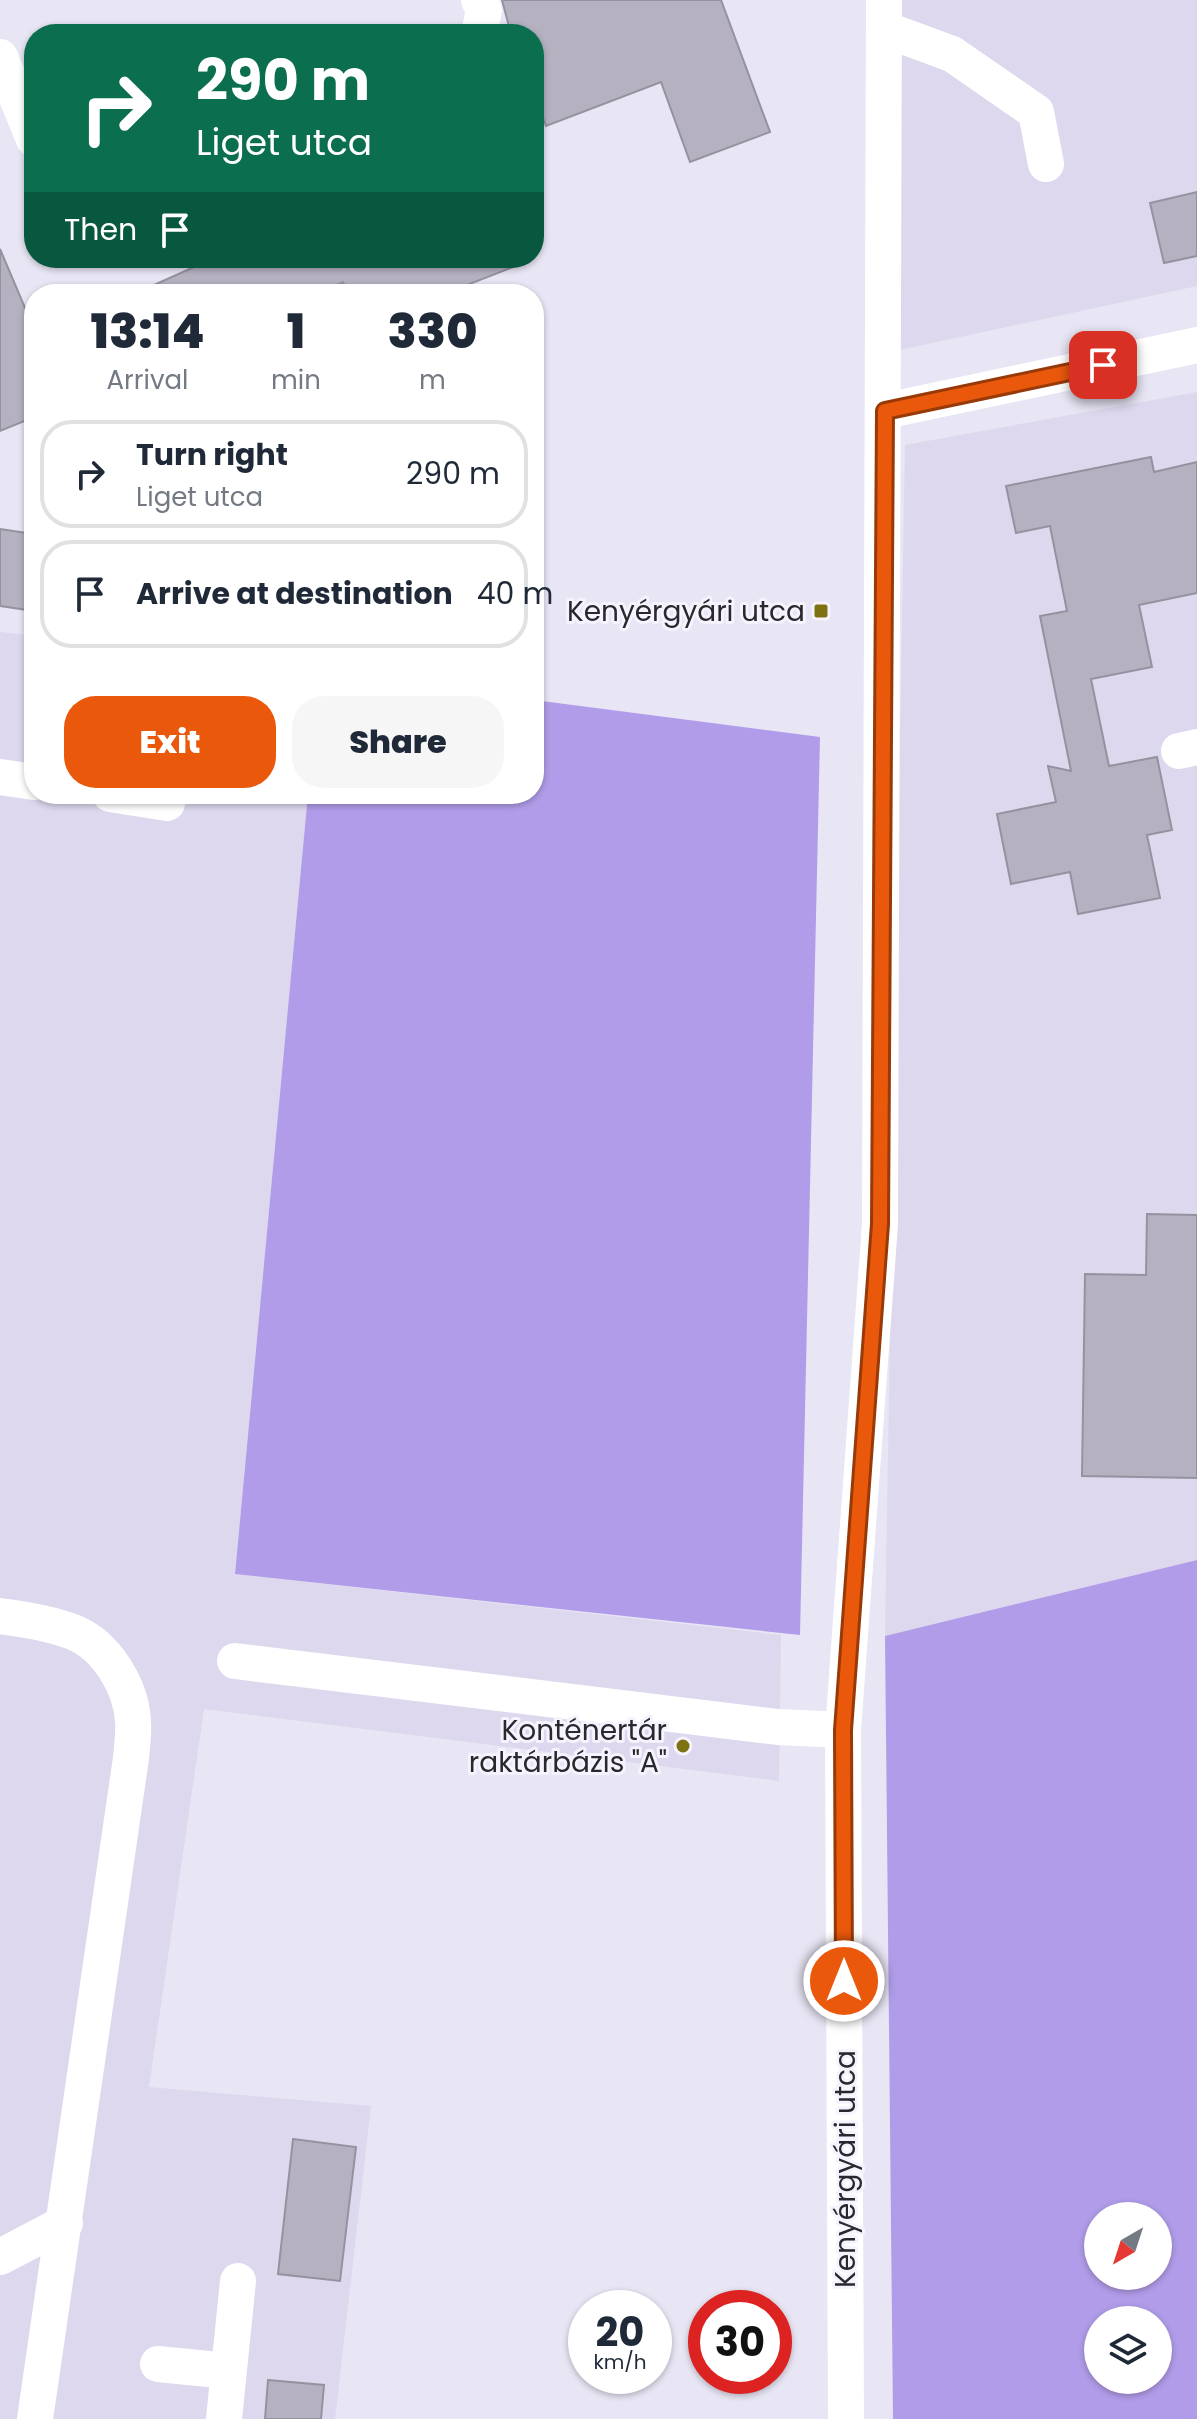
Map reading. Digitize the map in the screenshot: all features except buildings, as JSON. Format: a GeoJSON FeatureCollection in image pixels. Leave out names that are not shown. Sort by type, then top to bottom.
{"type":"FeatureCollection","features":[{"type":"Feature","properties":{"kind":"street"},"geometry":{"type":"LineString","coordinates":[[479,0],[484,10],[481,24]]}},
{"type":"Feature","properties":{"kind":"street"},"geometry":{"type":"LineString","coordinates":[[884,14],[952,54],[1036,112],[1046,164]]}},
{"type":"Feature","properties":{"kind":"street","name":"Kenyérgyári utca"},"geometry":{"type":"LineString","coordinates":[[846,2419],[843,1730],[880,1224],[884,14]]}},
{"type":"Feature","properties":{"kind":"street"},"geometry":{"type":"LineString","coordinates":[[0,57],[24,115]]}},
{"type":"Feature","properties":{"kind":"street"},"geometry":{"type":"LineString","coordinates":[[885,411],[1197,345]]}},
{"type":"Feature","properties":{"kind":"street"},"geometry":{"type":"LineString","coordinates":[[0,777],[24,781]]}},
{"type":"Feature","properties":{"kind":"street"},"geometry":{"type":"LineString","coordinates":[[0,1616],[76,1633],[116,1669],[127,1691],[133,1720],[131,1758],[35,2419]]}},
{"type":"Feature","properties":{"kind":"street"},"geometry":{"type":"LineString","coordinates":[[235,1661],[778,1727],[843,1730]]}},
{"type":"Feature","properties":{"kind":"street"},"geometry":{"type":"LineString","coordinates":[[0,2257],[65,2223]]}},
{"type":"Feature","properties":{"kind":"street"},"geometry":{"type":"LineString","coordinates":[[224,2419],[238,2281]]}},
{"type":"Feature","properties":{"kind":"street"},"geometry":{"type":"LineString","coordinates":[[158,2364],[229,2371]]}},
{"type":"Feature","properties":{"kind":"shaded area"},"geometry":{"type":"Polygon","coordinates":[[[895,0],[1197,0],[1197,286],[895,351],[895,0]]]}},
{"type":"Feature","properties":{"kind":"shaded area"},"geometry":{"type":"Polygon","coordinates":[[[1197,392],[1197,1560],[885,1636],[905,445],[1197,392]]]}},
{"type":"Feature","properties":{"kind":"shaded area"},"geometry":{"type":"Polygon","coordinates":[[[0,632],[24,635],[24,804],[307,804],[235,1574],[781,1635],[779,1781],[204,1709],[149,2087],[371,2106],[335,2419],[0,2419],[0,632]]]}},
{"type":"Feature","properties":{"kind":"shaded area"},"geometry":{"type":"Polygon","coordinates":[[[544,701],[820,737],[800,1635],[235,1574],[307,804],[544,804],[544,701]]]}},
{"type":"Feature","properties":{"kind":"shaded area"},"geometry":{"type":"Polygon","coordinates":[[[1197,1560],[1197,2419],[893,2419],[885,1636],[1197,1560]]]}},
{"type":"Feature","properties":{"kind":"place","name":"Kenyérgyári utca"},"geometry":{"type":"Point","coordinates":[821,611]}},
{"type":"Feature","properties":{"kind":"place","name":"Konténertár raktárbázis \"A\""},"geometry":{"type":"Point","coordinates":[683,1746]}},
{"type":"Feature","properties":{"kind":"route"},"geometry":{"type":"LineString","coordinates":[[844,1981],[843,1730],[880,1224],[885,411],[1103,365]]}}]}
